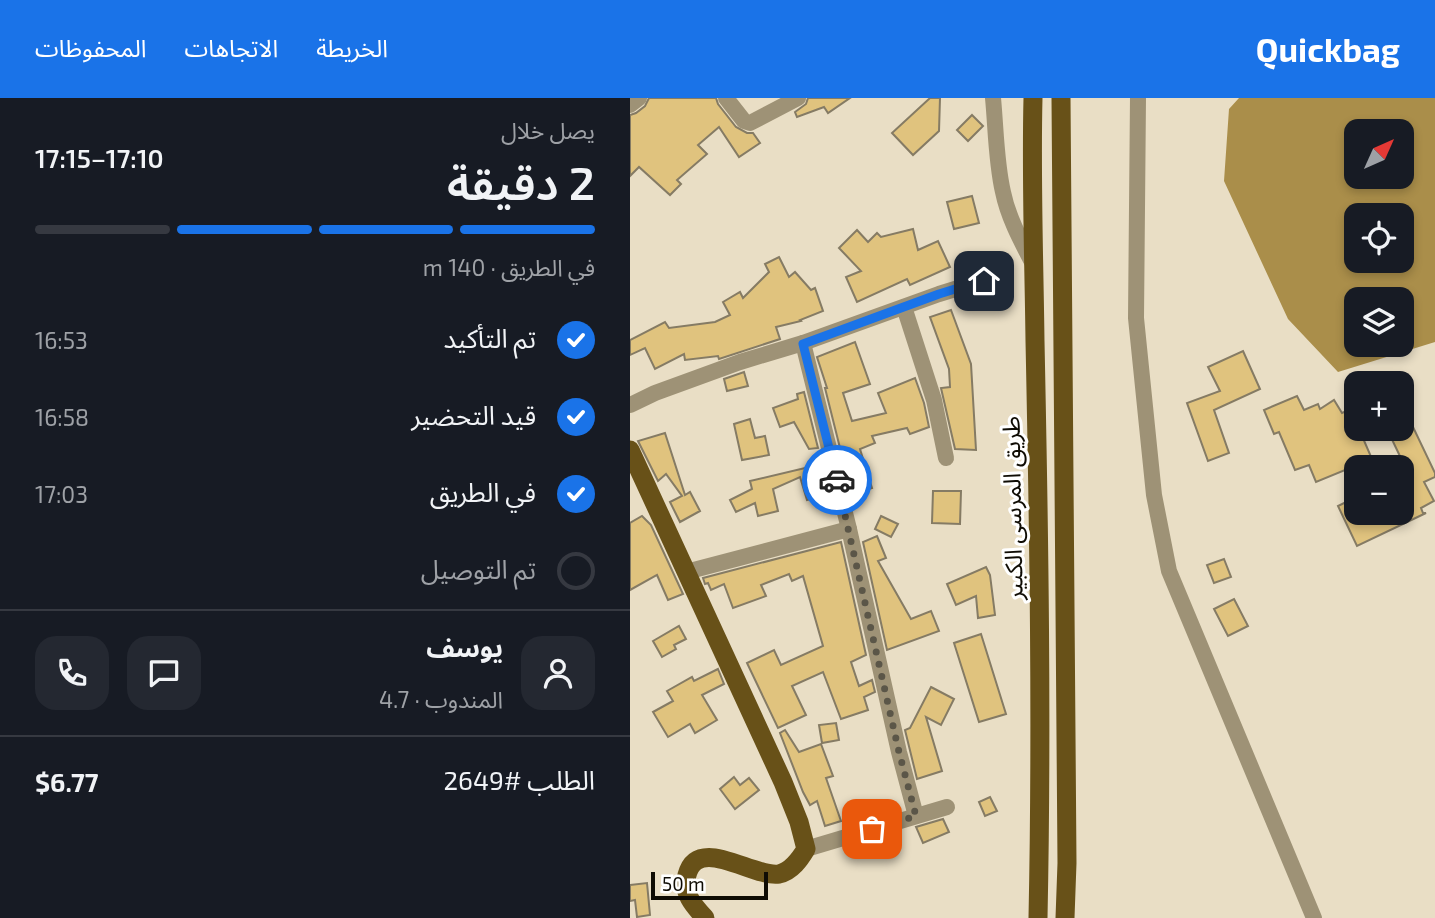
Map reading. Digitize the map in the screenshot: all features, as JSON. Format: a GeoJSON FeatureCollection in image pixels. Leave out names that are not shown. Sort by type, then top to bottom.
{"type":"FeatureCollection","features":[{"type":"Feature","properties":{"kind":"main road","name":"طريق المرسى الكبير"},"geometry":{"type":"LineString","coordinates":[[1032,98],[1039,638],[1038,918]]}},
{"type":"Feature","properties":{"kind":"main road","name":"طريق المرسى الكبير"},"geometry":{"type":"LineString","coordinates":[[1061,98],[1067,863],[1065,918]]}},
{"type":"Feature","properties":{"kind":"main road"},"geometry":{"type":"LineString","coordinates":[[630,450],[783,782],[799,822],[806,849],[787,872],[776,874],[709,856],[693,862],[685,883],[687,895],[705,918]]}},
{"type":"Feature","properties":{"kind":"street"},"geometry":{"type":"LineString","coordinates":[[630,105],[639,98]]}},
{"type":"Feature","properties":{"kind":"street"},"geometry":{"type":"LineString","coordinates":[[726,98],[744,121],[750,123],[798,98]]}},
{"type":"Feature","properties":{"kind":"street"},"geometry":{"type":"LineString","coordinates":[[993,98],[1003,193],[1014,226],[1033,264]]}},
{"type":"Feature","properties":{"kind":"street"},"geometry":{"type":"LineString","coordinates":[[1138,98],[1136,318],[1154,495],[1169,571],[1314,918]]}},
{"type":"Feature","properties":{"kind":"street"},"geometry":{"type":"LineString","coordinates":[[630,405],[740,362],[803,344],[948,291],[984,281]]}},
{"type":"Feature","properties":{"kind":"street"},"geometry":{"type":"LineString","coordinates":[[904,307],[934,400],[946,458]]}},
{"type":"Feature","properties":{"kind":"street"},"geometry":{"type":"LineString","coordinates":[[803,344],[916,816]]}},
{"type":"Feature","properties":{"kind":"street"},"geometry":{"type":"LineString","coordinates":[[686,572],[849,529]]}},
{"type":"Feature","properties":{"kind":"street"},"geometry":{"type":"LineString","coordinates":[[806,849],[947,807]]}},
{"type":"Feature","properties":{"kind":"shaded area"},"geometry":{"type":"Polygon","coordinates":[[[1239,98],[1435,98],[1435,342],[1414,348],[1414,287],[1344,287],[1344,357],[1386,357],[1338,372],[1288,319],[1224,181],[1229,109],[1239,98]]]}},
{"type":"Feature","properties":{"kind":"building"},"geometry":{"type":"Polygon","coordinates":[[[649,98],[716,98],[736,127],[753,133],[760,143],[739,157],[719,127],[698,145],[707,154],[677,180],[681,184],[670,195],[639,167],[630,176],[630,115],[645,106],[649,98]]]}},
{"type":"Feature","properties":{"kind":"building"},"geometry":{"type":"Polygon","coordinates":[[[808,98],[850,98],[828,113],[824,107],[797,117],[795,112],[806,104],[808,98]]]}},
{"type":"Feature","properties":{"kind":"building"},"geometry":{"type":"Polygon","coordinates":[[[930,98],[940,98],[939,131],[913,155],[892,133],[930,98]]]}},
{"type":"Feature","properties":{"kind":"building"},"geometry":{"type":"Polygon","coordinates":[[[972,115],[983,126],[968,141],[957,130],[972,115]]]}},
{"type":"Feature","properties":{"kind":"building"},"geometry":{"type":"Polygon","coordinates":[[[972,196],[979,223],[954,229],[947,202],[972,196]]]}},
{"type":"Feature","properties":{"kind":"building"},"geometry":{"type":"Polygon","coordinates":[[[913,229],[918,250],[938,241],[950,267],[910,285],[907,279],[857,302],[846,277],[861,271],[839,248],[857,230],[868,242],[877,233],[881,237],[913,229]]]}},
{"type":"Feature","properties":{"kind":"building"},"geometry":{"type":"Polygon","coordinates":[[[779,257],[789,277],[795,272],[811,290],[815,288],[823,311],[801,321],[776,327],[780,339],[719,359],[718,356],[685,360],[684,354],[655,369],[645,348],[630,355],[630,340],[665,322],[669,328],[715,322],[730,315],[723,302],[740,292],[743,298],[769,272],[765,264],[779,257]]]}},
{"type":"Feature","properties":{"kind":"building"},"geometry":{"type":"Polygon","coordinates":[[[951,310],[971,364],[976,450],[955,449],[941,388],[950,387],[949,369],[930,317],[951,310]]]}},
{"type":"Feature","properties":{"kind":"building"},"geometry":{"type":"Polygon","coordinates":[[[855,342],[870,384],[843,393],[852,421],[886,413],[878,393],[915,378],[929,427],[910,434],[907,428],[872,436],[875,443],[860,449],[872,488],[854,493],[852,487],[850,488],[827,388],[817,357],[855,342]]]}},
{"type":"Feature","properties":{"kind":"building"},"geometry":{"type":"Polygon","coordinates":[[[1243,351],[1260,389],[1214,410],[1229,453],[1208,461],[1187,403],[1220,391],[1208,367],[1243,351]]]}},
{"type":"Feature","properties":{"kind":"building"},"geometry":{"type":"Polygon","coordinates":[[[744,372],[748,386],[727,391],[724,379],[744,372]]]}},
{"type":"Feature","properties":{"kind":"building"},"geometry":{"type":"Polygon","coordinates":[[[804,392],[818,448],[809,449],[794,422],[780,427],[773,408],[798,399],[797,394],[804,392]]]}},
{"type":"Feature","properties":{"kind":"building"},"geometry":{"type":"Polygon","coordinates":[[[1297,396],[1304,410],[1318,404],[1320,409],[1334,400],[1342,413],[1344,412],[1344,441],[1364,441],[1370,455],[1344,455],[1344,470],[1316,482],[1309,465],[1295,470],[1279,432],[1274,434],[1264,410],[1297,396]]]}},
{"type":"Feature","properties":{"kind":"building"},"geometry":{"type":"Polygon","coordinates":[[[750,419],[755,438],[765,436],[769,455],[742,460],[734,424],[750,419]]]}},
{"type":"Feature","properties":{"kind":"building"},"geometry":{"type":"Polygon","coordinates":[[[1414,429],[1435,473],[1435,477],[1424,482],[1434,501],[1421,508],[1423,513],[1426,513],[1414,519],[1414,455],[1399,455],[1393,441],[1414,441],[1414,429]]]}},
{"type":"Feature","properties":{"kind":"building"},"geometry":{"type":"Polygon","coordinates":[[[665,433],[685,495],[690,492],[700,511],[680,522],[670,502],[682,496],[666,474],[658,481],[638,441],[665,433]]]}},
{"type":"Feature","properties":{"kind":"building"},"geometry":{"type":"Polygon","coordinates":[[[822,464],[829,494],[807,500],[800,477],[773,489],[778,511],[758,516],[755,503],[736,512],[730,500],[752,489],[750,481],[822,464]]]}},
{"type":"Feature","properties":{"kind":"building"},"geometry":{"type":"Polygon","coordinates":[[[933,491],[961,491],[960,524],[932,523],[933,491]]]}},
{"type":"Feature","properties":{"kind":"building"},"geometry":{"type":"Polygon","coordinates":[[[1344,503],[1344,519],[1338,506],[1344,503]]]}},
{"type":"Feature","properties":{"kind":"building"},"geometry":{"type":"Polygon","coordinates":[[[642,516],[651,525],[683,594],[668,600],[657,575],[630,590],[630,523],[642,516]]]}},
{"type":"Feature","properties":{"kind":"building"},"geometry":{"type":"Polygon","coordinates":[[[881,516],[898,524],[891,537],[875,529],[881,516]]]}},
{"type":"Feature","properties":{"kind":"building"},"geometry":{"type":"Polygon","coordinates":[[[1347,525],[1401,525],[1357,546],[1347,525]]]}},
{"type":"Feature","properties":{"kind":"building"},"geometry":{"type":"Polygon","coordinates":[[[877,536],[886,558],[878,561],[911,619],[931,611],[939,631],[887,650],[863,542],[877,536]]]}},
{"type":"Feature","properties":{"kind":"building"},"geometry":{"type":"Polygon","coordinates":[[[841,542],[866,655],[851,662],[859,686],[872,680],[875,692],[864,697],[868,710],[841,719],[823,672],[792,686],[806,715],[778,728],[747,663],[774,650],[781,665],[823,646],[803,576],[792,581],[789,574],[761,585],[766,596],[733,608],[724,584],[711,590],[703,578],[841,542]]]}},
{"type":"Feature","properties":{"kind":"building"},"geometry":{"type":"Polygon","coordinates":[[[1224,559],[1231,577],[1214,583],[1207,565],[1224,559]]]}},
{"type":"Feature","properties":{"kind":"building"},"geometry":{"type":"Polygon","coordinates":[[[986,567],[990,575],[995,615],[978,618],[976,596],[956,605],[947,584],[986,567]]]}},
{"type":"Feature","properties":{"kind":"building"},"geometry":{"type":"Polygon","coordinates":[[[1234,599],[1248,626],[1228,636],[1214,609],[1234,599]]]}},
{"type":"Feature","properties":{"kind":"building"},"geometry":{"type":"Polygon","coordinates":[[[679,626],[686,639],[674,645],[676,649],[662,657],[653,641],[679,626]]]}},
{"type":"Feature","properties":{"kind":"building"},"geometry":{"type":"Polygon","coordinates":[[[981,634],[1006,714],[979,722],[954,643],[981,634]]]}},
{"type":"Feature","properties":{"kind":"building"},"geometry":{"type":"Polygon","coordinates":[[[718,669],[724,684],[702,695],[717,720],[695,733],[690,724],[668,737],[653,712],[673,701],[667,691],[692,677],[694,681],[718,669]]]}},
{"type":"Feature","properties":{"kind":"building"},"geometry":{"type":"Polygon","coordinates":[[[931,687],[954,699],[941,725],[926,717],[942,771],[917,779],[905,730],[910,728],[931,687]]]}},
{"type":"Feature","properties":{"kind":"building"},"geometry":{"type":"Polygon","coordinates":[[[836,723],[839,740],[822,743],[819,725],[836,723]]]}},
{"type":"Feature","properties":{"kind":"building"},"geometry":{"type":"Polygon","coordinates":[[[785,730],[799,752],[821,744],[833,776],[826,778],[841,821],[825,826],[817,801],[810,805],[780,733],[785,730]]]}},
{"type":"Feature","properties":{"kind":"building"},"geometry":{"type":"Polygon","coordinates":[[[734,777],[740,785],[749,778],[759,790],[735,809],[720,789],[734,777]]]}},
{"type":"Feature","properties":{"kind":"building"},"geometry":{"type":"Polygon","coordinates":[[[990,797],[997,811],[985,816],[979,802],[990,797]]]}},
{"type":"Feature","properties":{"kind":"building"},"geometry":{"type":"Polygon","coordinates":[[[943,819],[949,832],[923,843],[916,827],[943,819]]]}},
{"type":"Feature","properties":{"kind":"building"},"geometry":{"type":"Polygon","coordinates":[[[647,883],[650,915],[637,917],[635,900],[630,901],[630,885],[647,883]]]}},
{"type":"Feature","properties":{"kind":"way so far"},"geometry":{"type":"LineString","coordinates":[[837,480],[916,816],[872,829]]}},
{"type":"Feature","properties":{"kind":"route"},"geometry":{"type":"LineString","coordinates":[[837,480],[803,344],[939,294],[984,281]]}}]}
